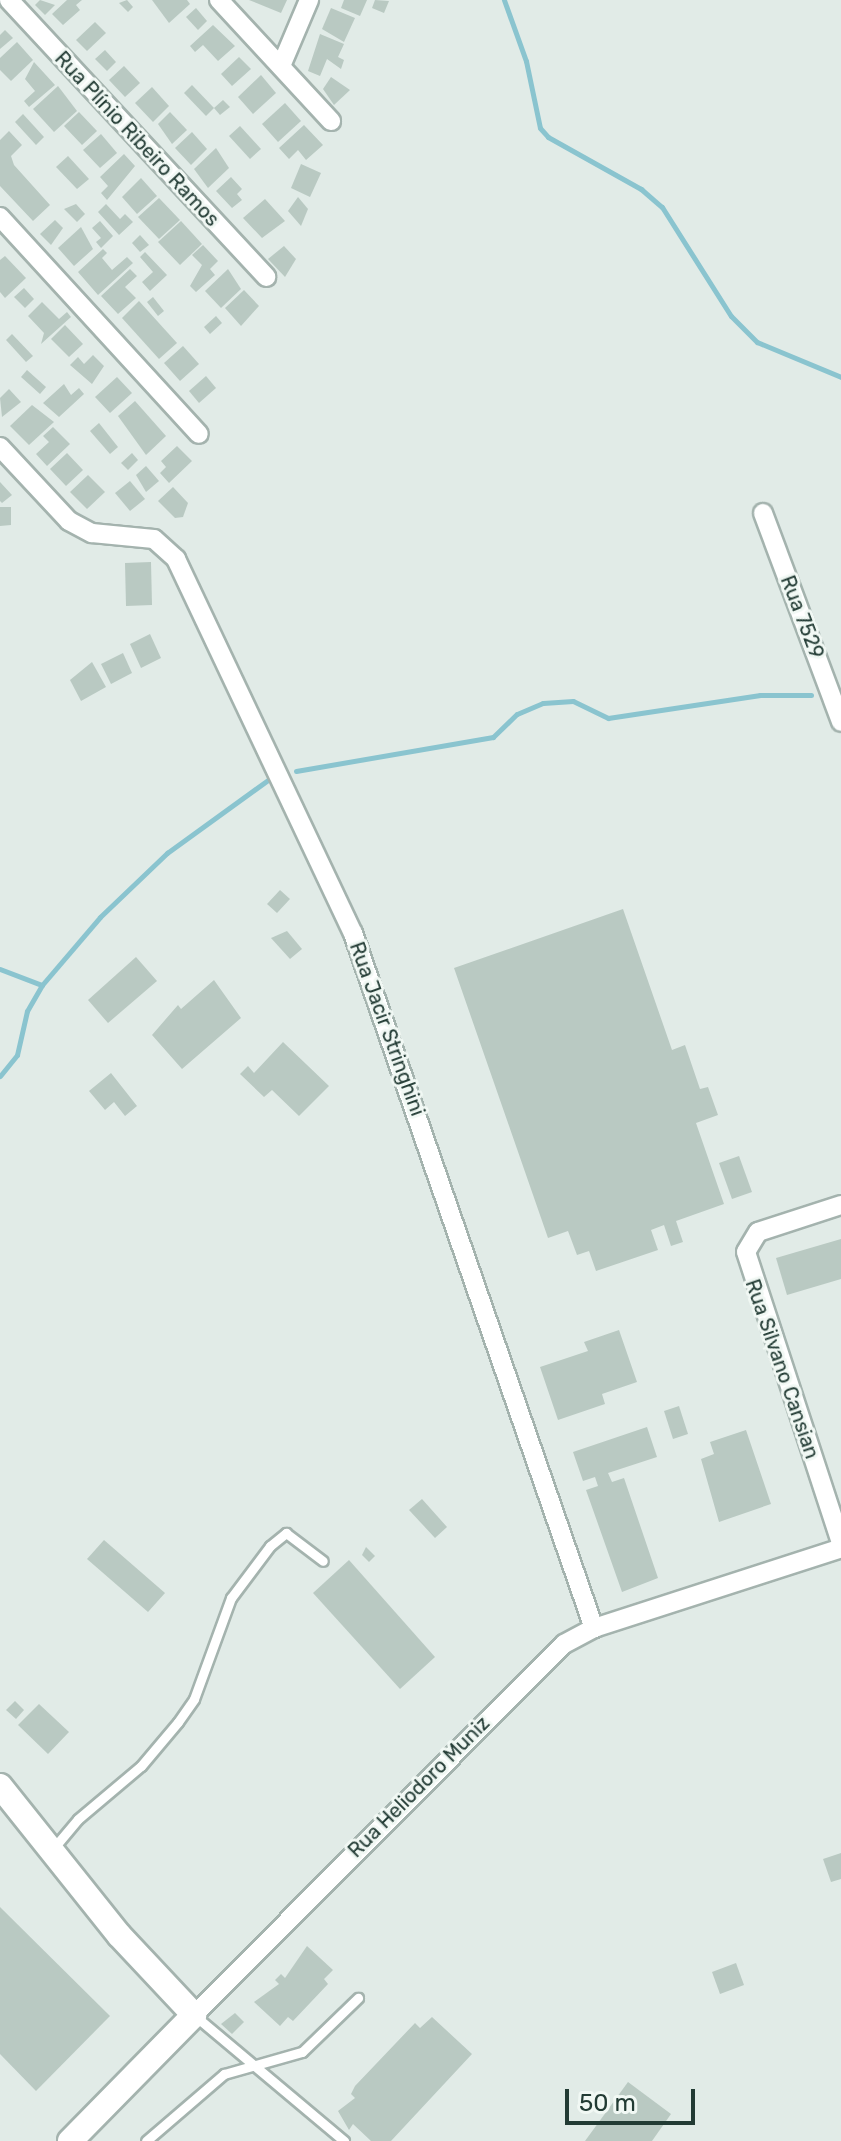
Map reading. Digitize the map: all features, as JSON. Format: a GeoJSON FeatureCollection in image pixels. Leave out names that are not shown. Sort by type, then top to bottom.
{"type":"FeatureCollection","features":[{"type":"Feature","properties":{"kind":"street","name":"Rua Plínio Ribeiro Ramos"},"geometry":{"type":"LineString","coordinates":[[9,0],[266,277]]}},
{"type":"Feature","properties":{"kind":"street"},"geometry":{"type":"LineString","coordinates":[[219,0],[331,121]]}},
{"type":"Feature","properties":{"kind":"street"},"geometry":{"type":"LineString","coordinates":[[281,66],[309,0]]}},
{"type":"Feature","properties":{"kind":"street"},"geometry":{"type":"LineString","coordinates":[[0,217],[199,434]]}},
{"type":"Feature","properties":{"kind":"street","name":"Rua Jacir Stringhini"},"geometry":{"type":"LineString","coordinates":[[0,447],[69,521],[92,533],[154,539],[176,559],[303,820],[376,993],[594,1628]]}},
{"type":"Feature","properties":{"kind":"street","name":"Rua 7529"},"geometry":{"type":"LineString","coordinates":[[763,513],[841,722]]}},
{"type":"Feature","properties":{"kind":"street","name":"Rua Silvano Cansian"},"geometry":{"type":"LineString","coordinates":[[841,1205],[772,1226],[750,1241],[747,1264],[841,1542]]}},
{"type":"Feature","properties":{"kind":"street","name":"Rua Heliodoro Muniz"},"geometry":{"type":"LineString","coordinates":[[70,2141],[544,1662],[594,1628],[841,1548]]}},
{"type":"Feature","properties":{"kind":"street"},"geometry":{"type":"LineString","coordinates":[[0,1786],[119,1935],[194,2015]]}},
{"type":"Feature","properties":{"kind":"lane"},"geometry":{"type":"LineString","coordinates":[[52,1850],[78,1819],[141,1766],[178,1722],[194,1699],[231,1598],[270,1546],[286,1533],[323,1561]]}},
{"type":"Feature","properties":{"kind":"lane"},"geometry":{"type":"LineString","coordinates":[[146,2141],[224,2074],[302,2052],[358,1998]]}},
{"type":"Feature","properties":{"kind":"lane"},"geometry":{"type":"LineString","coordinates":[[194,2015],[344,2141]]}},
{"type":"Feature","properties":{"kind":"building"},"geometry":{"type":"Polygon","coordinates":[[[40,0],[55,5],[45,15],[35,5],[40,0]]]}},
{"type":"Feature","properties":{"kind":"building"},"geometry":{"type":"Polygon","coordinates":[[[67,0],[82,0],[76,5],[80,10],[63,25],[52,14],[67,0]]]}},
{"type":"Feature","properties":{"kind":"building"},"geometry":{"type":"Polygon","coordinates":[[[127,0],[133,7],[128,12],[119,3],[127,0]]]}},
{"type":"Feature","properties":{"kind":"building"},"geometry":{"type":"Polygon","coordinates":[[[152,0],[187,0],[190,4],[169,23],[152,0]]]}},
{"type":"Feature","properties":{"kind":"building"},"geometry":{"type":"Polygon","coordinates":[[[249,0],[287,0],[281,13],[249,0]]]}},
{"type":"Feature","properties":{"kind":"building"},"geometry":{"type":"Polygon","coordinates":[[[344,0],[367,0],[360,16],[341,8],[344,0]]]}},
{"type":"Feature","properties":{"kind":"building"},"geometry":{"type":"Polygon","coordinates":[[[375,0],[389,1],[384,13],[372,8],[375,0]]]}},
{"type":"Feature","properties":{"kind":"building"},"geometry":{"type":"Polygon","coordinates":[[[196,8],[207,21],[198,30],[186,17],[196,8]]]}},
{"type":"Feature","properties":{"kind":"building"},"geometry":{"type":"Polygon","coordinates":[[[331,8],[355,18],[344,42],[322,29],[331,8]]]}},
{"type":"Feature","properties":{"kind":"building"},"geometry":{"type":"Polygon","coordinates":[[[95,22],[106,33],[87,51],[76,40],[95,22]]]}},
{"type":"Feature","properties":{"kind":"building"},"geometry":{"type":"Polygon","coordinates":[[[213,25],[235,46],[218,61],[203,45],[195,52],[190,46],[213,25]]]}},
{"type":"Feature","properties":{"kind":"building"},"geometry":{"type":"Polygon","coordinates":[[[5,30],[13,38],[0,49],[0,35],[5,30]]]}},
{"type":"Feature","properties":{"kind":"building"},"geometry":{"type":"Polygon","coordinates":[[[320,34],[344,44],[338,57],[344,60],[341,69],[327,59],[320,76],[308,71],[320,34]]]}},
{"type":"Feature","properties":{"kind":"building"},"geometry":{"type":"Polygon","coordinates":[[[17,42],[33,60],[11,81],[0,70],[0,58],[17,42]]]}},
{"type":"Feature","properties":{"kind":"building"},"geometry":{"type":"Polygon","coordinates":[[[105,50],[116,62],[107,71],[95,59],[105,50]]]}},
{"type":"Feature","properties":{"kind":"building"},"geometry":{"type":"Polygon","coordinates":[[[239,57],[251,69],[232,86],[221,74],[239,57]]]}},
{"type":"Feature","properties":{"kind":"building"},"geometry":{"type":"Polygon","coordinates":[[[34,62],[55,85],[29,107],[24,101],[35,91],[25,79],[34,62]]]}},
{"type":"Feature","properties":{"kind":"building"},"geometry":{"type":"Polygon","coordinates":[[[124,66],[140,83],[125,97],[109,80],[124,66]]]}},
{"type":"Feature","properties":{"kind":"building"},"geometry":{"type":"Polygon","coordinates":[[[261,75],[276,93],[253,114],[238,97],[261,75]]]}},
{"type":"Feature","properties":{"kind":"building"},"geometry":{"type":"Polygon","coordinates":[[[331,77],[350,90],[334,105],[323,89],[331,77]]]}},
{"type":"Feature","properties":{"kind":"building"},"geometry":{"type":"Polygon","coordinates":[[[192,85],[214,108],[206,116],[184,93],[192,85]]]}},
{"type":"Feature","properties":{"kind":"building"},"geometry":{"type":"Polygon","coordinates":[[[58,86],[77,111],[54,132],[33,109],[58,86]]]}},
{"type":"Feature","properties":{"kind":"building"},"geometry":{"type":"Polygon","coordinates":[[[152,87],[169,106],[153,122],[135,103],[152,87]]]}},
{"type":"Feature","properties":{"kind":"building"},"geometry":{"type":"Polygon","coordinates":[[[223,100],[230,107],[220,115],[214,108],[223,100]]]}},
{"type":"Feature","properties":{"kind":"building"},"geometry":{"type":"Polygon","coordinates":[[[285,103],[301,121],[278,142],[262,124],[285,103]]]}},
{"type":"Feature","properties":{"kind":"building"},"geometry":{"type":"Polygon","coordinates":[[[79,112],[97,131],[82,145],[64,126],[79,112]]]}},
{"type":"Feature","properties":{"kind":"building"},"geometry":{"type":"Polygon","coordinates":[[[170,112],[187,130],[172,144],[158,124],[170,112]]]}},
{"type":"Feature","properties":{"kind":"building"},"geometry":{"type":"Polygon","coordinates":[[[23,114],[44,137],[36,145],[15,122],[23,114]]]}},
{"type":"Feature","properties":{"kind":"building"},"geometry":{"type":"Polygon","coordinates":[[[304,125],[323,145],[306,160],[298,150],[289,159],[279,148],[304,125]]]}},
{"type":"Feature","properties":{"kind":"building"},"geometry":{"type":"Polygon","coordinates":[[[240,126],[261,149],[250,159],[229,136],[240,126]]]}},
{"type":"Feature","properties":{"kind":"building"},"geometry":{"type":"Polygon","coordinates":[[[9,131],[22,145],[11,156],[14,165],[50,205],[33,221],[0,186],[0,140],[9,131]]]}},
{"type":"Feature","properties":{"kind":"building"},"geometry":{"type":"Polygon","coordinates":[[[192,132],[207,149],[191,165],[175,148],[192,132]]]}},
{"type":"Feature","properties":{"kind":"building"},"geometry":{"type":"Polygon","coordinates":[[[101,134],[117,153],[100,168],[83,150],[101,134]]]}},
{"type":"Feature","properties":{"kind":"building"},"geometry":{"type":"Polygon","coordinates":[[[216,148],[229,168],[208,188],[194,169],[216,148]]]}},
{"type":"Feature","properties":{"kind":"building"},"geometry":{"type":"Polygon","coordinates":[[[124,154],[135,166],[107,200],[101,193],[108,186],[100,177],[124,154]]]}},
{"type":"Feature","properties":{"kind":"building"},"geometry":{"type":"Polygon","coordinates":[[[68,156],[89,179],[77,189],[56,167],[68,156]]]}},
{"type":"Feature","properties":{"kind":"building"},"geometry":{"type":"Polygon","coordinates":[[[301,164],[321,173],[310,197],[291,188],[301,164]]]}},
{"type":"Feature","properties":{"kind":"building"},"geometry":{"type":"Polygon","coordinates":[[[231,177],[242,189],[237,194],[242,200],[232,208],[216,191],[231,177]]]}},
{"type":"Feature","properties":{"kind":"building"},"geometry":{"type":"Polygon","coordinates":[[[141,178],[157,196],[137,214],[122,197],[141,178]]]}},
{"type":"Feature","properties":{"kind":"building"},"geometry":{"type":"Polygon","coordinates":[[[298,197],[308,209],[301,226],[288,211],[298,197]]]}},
{"type":"Feature","properties":{"kind":"building"},"geometry":{"type":"Polygon","coordinates":[[[159,198],[180,220],[159,239],[138,217],[159,198]]]}},
{"type":"Feature","properties":{"kind":"building"},"geometry":{"type":"Polygon","coordinates":[[[265,199],[285,221],[262,238],[243,218],[265,199]]]}},
{"type":"Feature","properties":{"kind":"building"},"geometry":{"type":"Polygon","coordinates":[[[76,204],[85,214],[77,222],[64,209],[76,204]]]}},
{"type":"Feature","properties":{"kind":"building"},"geometry":{"type":"Polygon","coordinates":[[[106,204],[120,219],[125,214],[133,222],[119,235],[98,212],[106,204]]]}},
{"type":"Feature","properties":{"kind":"building"},"geometry":{"type":"Polygon","coordinates":[[[55,220],[63,228],[51,245],[40,234],[55,220]]]}},
{"type":"Feature","properties":{"kind":"building"},"geometry":{"type":"Polygon","coordinates":[[[100,221],[113,236],[101,248],[96,242],[101,238],[92,228],[100,221]]]}},
{"type":"Feature","properties":{"kind":"building"},"geometry":{"type":"Polygon","coordinates":[[[181,221],[202,244],[180,265],[158,242],[181,221]]]}},
{"type":"Feature","properties":{"kind":"building"},"geometry":{"type":"Polygon","coordinates":[[[81,227],[93,249],[74,266],[58,248],[81,227]]]}},
{"type":"Feature","properties":{"kind":"building"},"geometry":{"type":"Polygon","coordinates":[[[140,235],[149,245],[140,252],[132,243],[140,235]]]}},
{"type":"Feature","properties":{"kind":"building"},"geometry":{"type":"Polygon","coordinates":[[[203,245],[218,261],[210,269],[215,275],[196,292],[190,286],[202,265],[192,255],[203,245]]]}},
{"type":"Feature","properties":{"kind":"building"},"geometry":{"type":"Polygon","coordinates":[[[284,246],[296,259],[285,277],[268,259],[284,246]]]}},
{"type":"Feature","properties":{"kind":"building"},"geometry":{"type":"Polygon","coordinates":[[[103,249],[107,253],[102,258],[112,270],[127,257],[133,263],[98,295],[78,272],[103,249]]]}},
{"type":"Feature","properties":{"kind":"building"},"geometry":{"type":"Polygon","coordinates":[[[145,252],[167,275],[150,291],[142,282],[153,272],[140,257],[145,252]]]}},
{"type":"Feature","properties":{"kind":"building"},"geometry":{"type":"Polygon","coordinates":[[[5,256],[26,278],[5,298],[0,292],[0,260],[5,256]]]}},
{"type":"Feature","properties":{"kind":"building"},"geometry":{"type":"Polygon","coordinates":[[[130,269],[137,276],[125,287],[136,298],[118,314],[101,296],[130,269]]]}},
{"type":"Feature","properties":{"kind":"building"},"geometry":{"type":"Polygon","coordinates":[[[228,269],[241,289],[221,308],[205,291],[228,269]]]}},
{"type":"Feature","properties":{"kind":"building"},"geometry":{"type":"Polygon","coordinates":[[[24,288],[34,299],[25,308],[14,297],[24,288]]]}},
{"type":"Feature","properties":{"kind":"building"},"geometry":{"type":"Polygon","coordinates":[[[244,290],[259,306],[241,326],[225,308],[244,290]]]}},
{"type":"Feature","properties":{"kind":"building"},"geometry":{"type":"Polygon","coordinates":[[[153,297],[164,311],[158,316],[147,302],[153,297]]]}},
{"type":"Feature","properties":{"kind":"building"},"geometry":{"type":"Polygon","coordinates":[[[139,301],[177,343],[159,359],[122,318],[139,301]]]}},
{"type":"Feature","properties":{"kind":"building"},"geometry":{"type":"Polygon","coordinates":[[[42,302],[59,319],[67,312],[71,317],[41,344],[44,333],[28,316],[42,302]]]}},
{"type":"Feature","properties":{"kind":"building"},"geometry":{"type":"Polygon","coordinates":[[[216,316],[222,323],[210,334],[204,327],[216,316]]]}},
{"type":"Feature","properties":{"kind":"building"},"geometry":{"type":"Polygon","coordinates":[[[65,325],[83,344],[69,357],[51,339],[65,325]]]}},
{"type":"Feature","properties":{"kind":"building"},"geometry":{"type":"Polygon","coordinates":[[[12,334],[33,356],[26,362],[6,340],[12,334]]]}},
{"type":"Feature","properties":{"kind":"building"},"geometry":{"type":"Polygon","coordinates":[[[183,346],[199,364],[180,381],[164,363],[183,346]]]}},
{"type":"Feature","properties":{"kind":"building"},"geometry":{"type":"Polygon","coordinates":[[[93,355],[104,366],[92,384],[70,365],[78,357],[84,364],[93,355]]]}},
{"type":"Feature","properties":{"kind":"building"},"geometry":{"type":"Polygon","coordinates":[[[27,370],[46,387],[40,394],[21,377],[27,370]]]}},
{"type":"Feature","properties":{"kind":"building"},"geometry":{"type":"Polygon","coordinates":[[[206,376],[216,388],[199,403],[189,391],[206,376]]]}},
{"type":"Feature","properties":{"kind":"building"},"geometry":{"type":"Polygon","coordinates":[[[117,377],[132,393],[110,413],[95,397],[117,377]]]}},
{"type":"Feature","properties":{"kind":"building"},"geometry":{"type":"Polygon","coordinates":[[[64,384],[71,395],[79,388],[84,394],[59,417],[43,403],[64,384]]]}},
{"type":"Feature","properties":{"kind":"building"},"geometry":{"type":"Polygon","coordinates":[[[9,389],[21,402],[2,417],[0,398],[9,389]]]}},
{"type":"Feature","properties":{"kind":"building"},"geometry":{"type":"Polygon","coordinates":[[[135,401],[166,436],[146,455],[118,416],[135,401]]]}},
{"type":"Feature","properties":{"kind":"building"},"geometry":{"type":"Polygon","coordinates":[[[32,405],[54,422],[29,445],[10,426],[32,405]]]}},
{"type":"Feature","properties":{"kind":"building"},"geometry":{"type":"Polygon","coordinates":[[[99,423],[118,447],[110,454],[90,431],[99,423]]]}},
{"type":"Feature","properties":{"kind":"building"},"geometry":{"type":"Polygon","coordinates":[[[53,427],[70,444],[47,466],[36,454],[49,442],[43,436],[53,427]]]}},
{"type":"Feature","properties":{"kind":"building"},"geometry":{"type":"Polygon","coordinates":[[[177,446],[192,461],[169,483],[160,473],[166,467],[161,461],[177,446]]]}},
{"type":"Feature","properties":{"kind":"building"},"geometry":{"type":"Polygon","coordinates":[[[67,453],[83,470],[66,486],[50,469],[67,453]]]}},
{"type":"Feature","properties":{"kind":"building"},"geometry":{"type":"Polygon","coordinates":[[[132,453],[138,460],[128,470],[121,463],[132,453]]]}},
{"type":"Feature","properties":{"kind":"building"},"geometry":{"type":"Polygon","coordinates":[[[146,466],[159,481],[146,492],[136,475],[146,466]]]}},
{"type":"Feature","properties":{"kind":"building"},"geometry":{"type":"Polygon","coordinates":[[[88,475],[105,492],[87,509],[70,492],[88,475]]]}},
{"type":"Feature","properties":{"kind":"building"},"geometry":{"type":"Polygon","coordinates":[[[130,481],[145,499],[130,511],[115,493],[130,481]]]}},
{"type":"Feature","properties":{"kind":"building"},"geometry":{"type":"Polygon","coordinates":[[[0,482],[12,495],[2,503],[0,501],[0,482]]]}},
{"type":"Feature","properties":{"kind":"building"},"geometry":{"type":"Polygon","coordinates":[[[173,487],[188,503],[183,517],[175,518],[158,501],[173,487]]]}},
{"type":"Feature","properties":{"kind":"building"},"geometry":{"type":"Polygon","coordinates":[[[0,507],[11,507],[11,525],[0,526],[0,507]]]}},
{"type":"Feature","properties":{"kind":"building"},"geometry":{"type":"Polygon","coordinates":[[[151,562],[152,605],[126,606],[125,563],[151,562]]]}},
{"type":"Feature","properties":{"kind":"building"},"geometry":{"type":"Polygon","coordinates":[[[150,634],[161,658],[141,668],[130,644],[150,634]]]}},
{"type":"Feature","properties":{"kind":"building"},"geometry":{"type":"Polygon","coordinates":[[[123,653],[132,673],[111,684],[101,664],[123,653]]]}},
{"type":"Feature","properties":{"kind":"building"},"geometry":{"type":"Polygon","coordinates":[[[92,662],[106,687],[81,701],[70,680],[92,662]]]}},
{"type":"Feature","properties":{"kind":"building"},"geometry":{"type":"Polygon","coordinates":[[[280,890],[290,899],[277,913],[267,904],[280,890]]]}},
{"type":"Feature","properties":{"kind":"building"},"geometry":{"type":"Polygon","coordinates":[[[623,909],[672,1050],[685,1045],[700,1089],[708,1087],[718,1115],[696,1123],[724,1204],[676,1221],[683,1242],[671,1246],[664,1225],[651,1230],[658,1250],[596,1271],[589,1251],[577,1255],[568,1231],[548,1238],[454,968],[623,909]]]}},
{"type":"Feature","properties":{"kind":"building"},"geometry":{"type":"Polygon","coordinates":[[[287,931],[302,949],[290,959],[271,938],[287,931]]]}},
{"type":"Feature","properties":{"kind":"building"},"geometry":{"type":"Polygon","coordinates":[[[136,957],[157,981],[108,1023],[88,1000],[136,957]]]}},
{"type":"Feature","properties":{"kind":"building"},"geometry":{"type":"Polygon","coordinates":[[[214,980],[241,1018],[182,1069],[152,1035],[178,1005],[181,1009],[214,980]]]}},
{"type":"Feature","properties":{"kind":"building"},"geometry":{"type":"Polygon","coordinates":[[[283,1042],[329,1086],[299,1116],[272,1090],[264,1097],[240,1074],[248,1066],[254,1073],[283,1042]]]}},
{"type":"Feature","properties":{"kind":"building"},"geometry":{"type":"Polygon","coordinates":[[[111,1073],[137,1106],[125,1116],[114,1102],[105,1110],[89,1091],[111,1073]]]}},
{"type":"Feature","properties":{"kind":"building"},"geometry":{"type":"Polygon","coordinates":[[[739,1156],[752,1192],[732,1199],[719,1163],[739,1156]]]}},
{"type":"Feature","properties":{"kind":"building"},"geometry":{"type":"Polygon","coordinates":[[[841,1239],[841,1279],[787,1295],[776,1258],[841,1239]]]}},
{"type":"Feature","properties":{"kind":"building"},"geometry":{"type":"Polygon","coordinates":[[[619,1330],[637,1382],[602,1394],[605,1404],[558,1420],[540,1367],[588,1351],[584,1342],[619,1330]]]}},
{"type":"Feature","properties":{"kind":"building"},"geometry":{"type":"Polygon","coordinates":[[[679,1406],[688,1434],[673,1439],[664,1411],[679,1406]]]}},
{"type":"Feature","properties":{"kind":"building"},"geometry":{"type":"Polygon","coordinates":[[[647,1427],[657,1457],[608,1473],[612,1482],[624,1478],[658,1578],[622,1592],[586,1490],[598,1486],[595,1477],[583,1481],[573,1452],[647,1427]]]}},
{"type":"Feature","properties":{"kind":"building"},"geometry":{"type":"Polygon","coordinates":[[[746,1430],[771,1504],[719,1522],[701,1459],[714,1454],[710,1442],[746,1430]]]}},
{"type":"Feature","properties":{"kind":"building"},"geometry":{"type":"Polygon","coordinates":[[[422,1499],[447,1527],[435,1538],[409,1510],[422,1499]]]}},
{"type":"Feature","properties":{"kind":"building"},"geometry":{"type":"Polygon","coordinates":[[[104,1540],[165,1593],[148,1612],[87,1559],[104,1540]]]}},
{"type":"Feature","properties":{"kind":"building"},"geometry":{"type":"Polygon","coordinates":[[[366,1547],[375,1556],[369,1562],[362,1555],[366,1547]]]}},
{"type":"Feature","properties":{"kind":"building"},"geometry":{"type":"Polygon","coordinates":[[[349,1560],[435,1657],[400,1689],[313,1593],[349,1560]]]}},
{"type":"Feature","properties":{"kind":"building"},"geometry":{"type":"Polygon","coordinates":[[[15,1701],[24,1710],[16,1719],[6,1710],[15,1701]]]}},
{"type":"Feature","properties":{"kind":"building"},"geometry":{"type":"Polygon","coordinates":[[[39,1704],[69,1732],[48,1754],[18,1725],[39,1704]]]}},
{"type":"Feature","properties":{"kind":"building"},"geometry":{"type":"Polygon","coordinates":[[[841,1853],[841,1879],[831,1882],[823,1859],[841,1853]]]}},
{"type":"Feature","properties":{"kind":"building"},"geometry":{"type":"Polygon","coordinates":[[[0,1907],[110,2016],[36,2091],[0,2054],[0,1907]]]}},
{"type":"Feature","properties":{"kind":"building"},"geometry":{"type":"Polygon","coordinates":[[[307,1946],[333,1970],[324,1979],[328,1984],[293,2021],[288,2017],[280,2026],[254,2002],[279,1984],[275,1980],[281,1974],[285,1978],[307,1946]]]}},
{"type":"Feature","properties":{"kind":"building"},"geometry":{"type":"Polygon","coordinates":[[[736,1963],[744,1985],[720,1994],[712,1972],[736,1963]]]}},
{"type":"Feature","properties":{"kind":"building"},"geometry":{"type":"Polygon","coordinates":[[[235,2013],[244,2022],[232,2034],[221,2024],[235,2013]]]}},
{"type":"Feature","properties":{"kind":"building"},"geometry":{"type":"Polygon","coordinates":[[[432,2017],[472,2054],[391,2141],[371,2141],[353,2124],[349,2130],[338,2111],[355,2098],[351,2094],[355,2086],[415,2023],[420,2028],[432,2017]]]}},
{"type":"Feature","properties":{"kind":"building"},"geometry":{"type":"Polygon","coordinates":[[[628,2082],[671,2114],[652,2141],[585,2141],[628,2082]]]}},
{"type":"Feature","properties":{"kind":"waterway"},"geometry":{"type":"LineString","coordinates":[[504,0],[526,61],[540,128],[548,137],[641,189],[662,207],[731,316],[757,342],[841,377]]}},
{"type":"Feature","properties":{"kind":"waterway"},"geometry":{"type":"LineString","coordinates":[[296,771],[493,737],[517,714],[543,703],[573,701],[608,718],[760,695],[811,695]]}},
{"type":"Feature","properties":{"kind":"waterway"},"geometry":{"type":"LineString","coordinates":[[0,1076],[17,1055],[27,1011],[42,985],[100,917],[167,853],[268,780]]}},
{"type":"Feature","properties":{"kind":"waterway"},"geometry":{"type":"LineString","coordinates":[[0,969],[42,985]]}}]}
